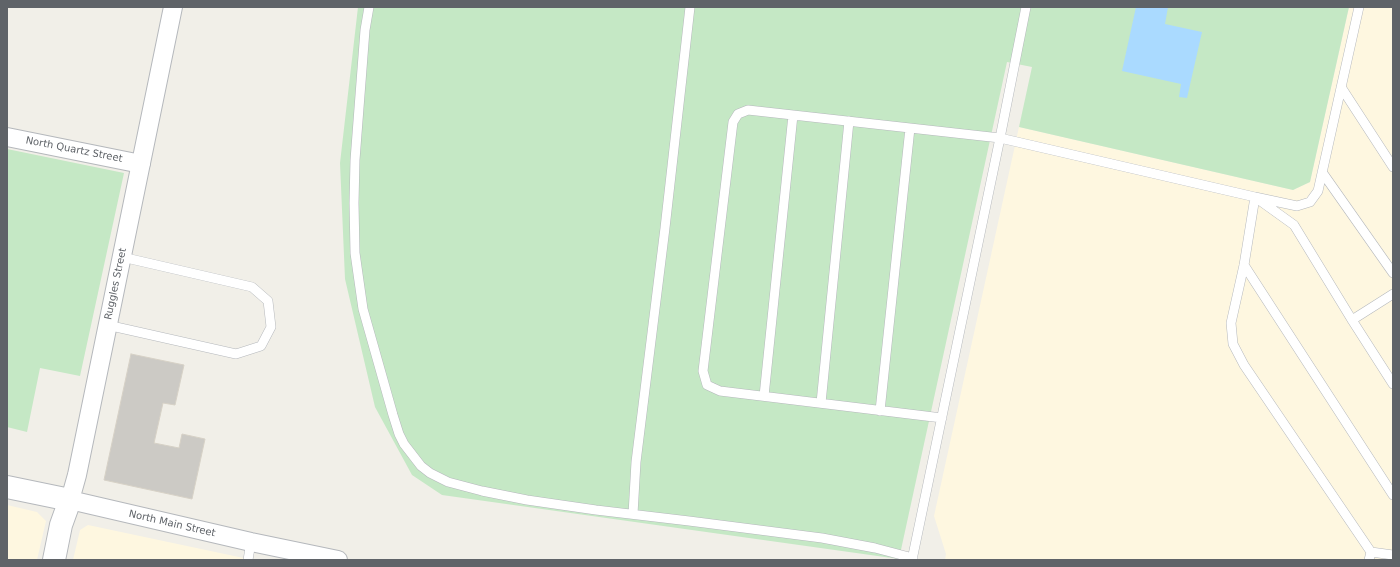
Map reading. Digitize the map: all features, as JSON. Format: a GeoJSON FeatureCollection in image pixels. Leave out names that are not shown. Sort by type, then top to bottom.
{"type":"FeatureCollection","features":[{"type":"Feature","properties":{"kind":"street","name":"Ruggles Street"},"geometry":{"type":"LineString","coordinates":[[54,560],[61,525],[77,475],[173,7]]}},
{"type":"Feature","properties":{"kind":"street","name":"North Quartz Street"},"geometry":{"type":"LineString","coordinates":[[7,137],[141,164]]}},
{"type":"Feature","properties":{"kind":"street","name":"North Main Street"},"geometry":{"type":"LineString","coordinates":[[7,487],[338,560]]}},
{"type":"Feature","properties":{"kind":"lane"},"geometry":{"type":"LineString","coordinates":[[369,7],[365,30],[355,160],[355,254],[363,309],[399,434],[404,444],[421,466],[430,473],[448,482],[482,492],[596,510],[822,538],[875,548],[913,559],[1026,7]]}},
{"type":"Feature","properties":{"kind":"lane"},"geometry":{"type":"LineString","coordinates":[[633,514],[636,462],[665,228],[690,7]]}},
{"type":"Feature","properties":{"kind":"lane"},"geometry":{"type":"LineString","coordinates":[[942,418],[720,391],[707,385],[703,371],[733,122],[738,114],[748,110],[1000,138],[1297,206],[1310,202],[1318,191],[1359,7]]}},
{"type":"Feature","properties":{"kind":"lane"},"geometry":{"type":"LineString","coordinates":[[1342,87],[1393,167]]}},
{"type":"Feature","properties":{"kind":"lane"},"geometry":{"type":"LineString","coordinates":[[764,396],[793,116]]}},
{"type":"Feature","properties":{"kind":"lane"},"geometry":{"type":"LineString","coordinates":[[821,403],[849,122]]}},
{"type":"Feature","properties":{"kind":"lane"},"geometry":{"type":"LineString","coordinates":[[880,411],[910,128]]}},
{"type":"Feature","properties":{"kind":"lane"},"geometry":{"type":"LineString","coordinates":[[1322,172],[1393,273]]}},
{"type":"Feature","properties":{"kind":"lane"},"geometry":{"type":"LineString","coordinates":[[1255,197],[1244,264],[1231,323],[1233,344],[1244,365],[1370,556],[1393,554]]}},
{"type":"Feature","properties":{"kind":"lane"},"geometry":{"type":"LineString","coordinates":[[1255,197],[1294,225],[1393,384]]}},
{"type":"Feature","properties":{"kind":"lane"},"geometry":{"type":"LineString","coordinates":[[107,325],[236,354],[260,346],[271,326],[268,301],[252,287],[122,257]]}},
{"type":"Feature","properties":{"kind":"lane"},"geometry":{"type":"LineString","coordinates":[[1244,264],[1393,495]]}},
{"type":"Feature","properties":{"kind":"lane"},"geometry":{"type":"LineString","coordinates":[[1352,320],[1393,294]]}},
{"type":"Feature","properties":{"kind":"lane"},"geometry":{"type":"LineString","coordinates":[[248,560],[251,542]]}},
{"type":"Feature","properties":{"kind":"shaded area"},"geometry":{"type":"Polygon","coordinates":[[[1349,7],[1393,7],[1393,560],[945,560],[946,554],[934,516],[1019,127],[1293,190],[1310,182],[1349,7]]]}},
{"type":"Feature","properties":{"kind":"shaded area"},"geometry":{"type":"Polygon","coordinates":[[[7,505],[37,512],[46,521],[37,560],[7,560],[7,505]]]}},
{"type":"Feature","properties":{"kind":"shaded area"},"geometry":{"type":"Polygon","coordinates":[[[88,525],[253,560],[73,560],[80,530],[88,525]]]}},
{"type":"Feature","properties":{"kind":"green space"},"geometry":{"type":"Polygon","coordinates":[[[358,7],[1349,7],[1310,182],[1293,190],[1019,127],[1032,67],[1007,62],[899,559],[442,495],[412,475],[375,407],[345,279],[340,163],[358,7]]]}},
{"type":"Feature","properties":{"kind":"green space"},"geometry":{"type":"Polygon","coordinates":[[[7,149],[124,173],[80,376],[40,368],[27,432],[7,427],[7,149]]]}},
{"type":"Feature","properties":{"kind":"water"},"geometry":{"type":"Polygon","coordinates":[[[1136,7],[1168,7],[1165,24],[1202,32],[1187,98],[1179,97],[1181,84],[1122,71],[1136,7]]]}},
{"type":"Feature","properties":{"kind":"building"},"geometry":{"type":"Polygon","coordinates":[[[131,354],[184,365],[175,405],[163,403],[154,443],[179,448],[182,434],[205,439],[192,499],[104,480],[131,354]]]}}]}
